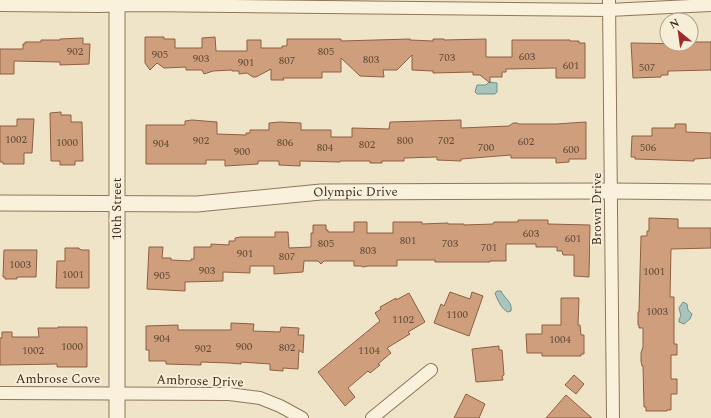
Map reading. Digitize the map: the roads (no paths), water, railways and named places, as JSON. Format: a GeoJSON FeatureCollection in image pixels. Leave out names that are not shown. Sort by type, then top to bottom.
{"type":"FeatureCollection","features":[{"type":"Feature","properties":{"kind":"street"},"geometry":{"type":"LineString","coordinates":[[2,3],[711,5]]}},
{"type":"Feature","properties":{"kind":"street","name":"10th Street"},"geometry":{"type":"LineString","coordinates":[[117,3],[117,418]]}},
{"type":"Feature","properties":{"kind":"street","name":"Brown Drive"},"geometry":{"type":"LineString","coordinates":[[609,5],[613,418]]}},
{"type":"Feature","properties":{"kind":"street","name":"Olympic Drive"},"geometry":{"type":"LineString","coordinates":[[0,203],[197,204],[321,192],[711,192]]}},
{"type":"Feature","properties":{"kind":"street"},"geometry":{"type":"LineString","coordinates":[[372,418],[431,370]]}},
{"type":"Feature","properties":{"kind":"street","name":"Ambrose Cove"},"geometry":{"type":"LineString","coordinates":[[0,394],[117,393]]}},
{"type":"Feature","properties":{"kind":"street","name":"Ambrose Drive"},"geometry":{"type":"LineString","coordinates":[[117,393],[229,394],[260,398],[280,406],[302,418]]}},
{"type":"Feature","properties":{"kind":"water"},"geometry":{"type":"Polygon","coordinates":[[[489,82],[497,83],[497,92],[495,94],[477,94],[475,92],[477,85],[486,85],[489,82]]]}},
{"type":"Feature","properties":{"kind":"water"},"geometry":{"type":"Polygon","coordinates":[[[497,291],[501,291],[510,303],[511,311],[508,312],[502,307],[495,293],[497,291]]]}},
{"type":"Feature","properties":{"kind":"water"},"geometry":{"type":"Polygon","coordinates":[[[683,302],[687,304],[688,310],[692,314],[690,319],[684,324],[679,322],[681,316],[679,308],[683,302]]]}}]}
